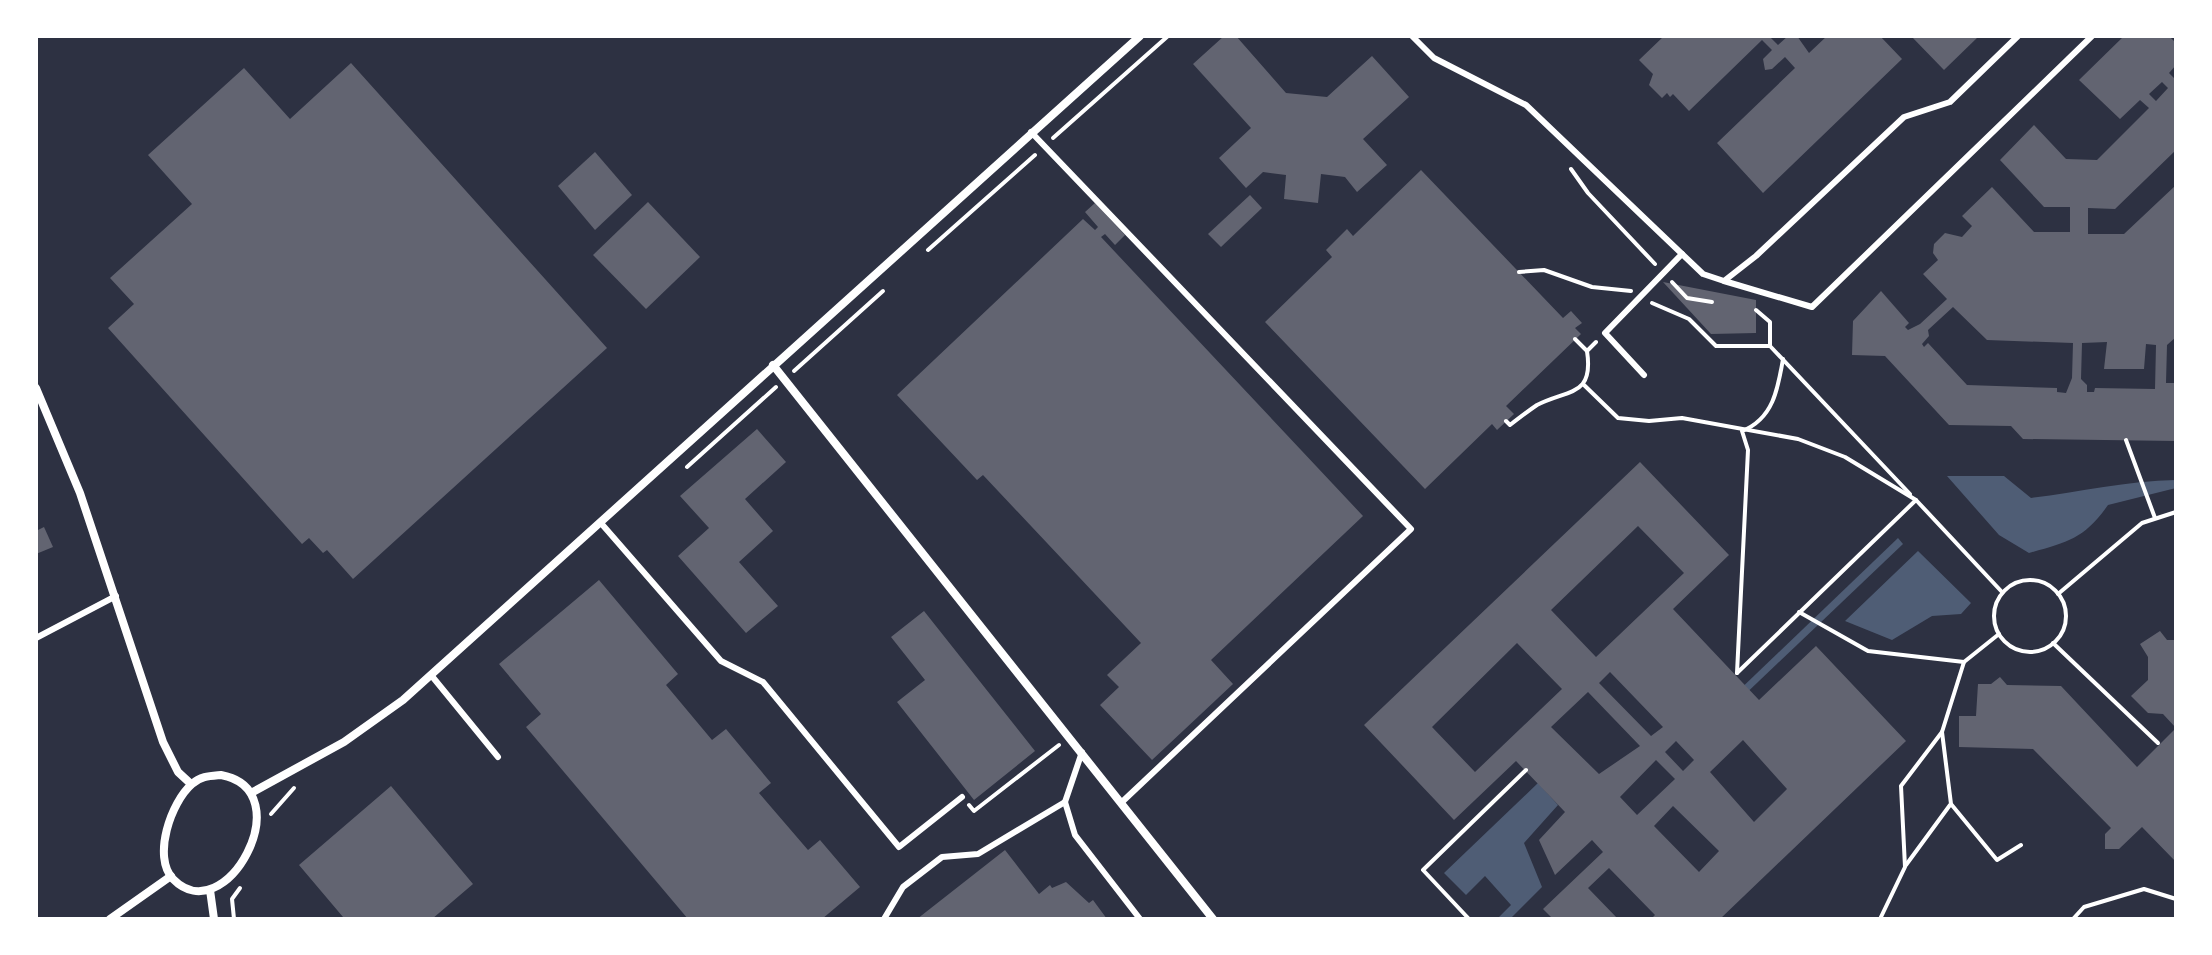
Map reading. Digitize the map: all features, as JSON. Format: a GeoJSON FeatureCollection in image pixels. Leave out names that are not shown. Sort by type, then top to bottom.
{"type":"FeatureCollection","features":[{"type":"Feature","properties":{"kind":"street"},"geometry":{"type":"LineString","coordinates":[[251,793],[378,720],[431,675],[1140,36]]}},
{"type":"Feature","properties":{"kind":"street"},"geometry":{"type":"LineString","coordinates":[[773,365],[1213,919]]}},
{"type":"Feature","properties":{"kind":"street"},"geometry":{"type":"LineString","coordinates":[[36,388],[80,493],[163,742],[178,772],[191,784]]}},
{"type":"Feature","properties":{"kind":"street"},"geometry":{"type":"LineString","coordinates":[[221,775],[240,782],[251,793],[257,810],[255,833],[232,877],[210,890],[189,888],[171,876],[162,858],[163,841],[191,784],[201,778],[221,775]]}},
{"type":"Feature","properties":{"kind":"street"},"geometry":{"type":"LineString","coordinates":[[110,919],[171,876]]}},
{"type":"Feature","properties":{"kind":"street"},"geometry":{"type":"LineString","coordinates":[[210,890],[214,919]]}},
{"type":"Feature","properties":{"kind":"lane"},"geometry":{"type":"LineString","coordinates":[[1412,36],[1434,58],[1526,105],[1703,274],[1812,307],[2092,36]]}},
{"type":"Feature","properties":{"kind":"lane"},"geometry":{"type":"LineString","coordinates":[[1724,281],[1756,256],[1904,117],[1950,102],[2018,36]]}},
{"type":"Feature","properties":{"kind":"lane"},"geometry":{"type":"LineString","coordinates":[[1031,132],[1411,529],[1122,802]]}},
{"type":"Feature","properties":{"kind":"lane"},"geometry":{"type":"LineString","coordinates":[[1644,375],[1605,333],[1682,254]]}},
{"type":"Feature","properties":{"kind":"lane"},"geometry":{"type":"LineString","coordinates":[[600,522],[721,661],[763,682],[899,847],[962,797]]}},
{"type":"Feature","properties":{"kind":"lane"},"geometry":{"type":"LineString","coordinates":[[36,638],[116,596]]}},
{"type":"Feature","properties":{"kind":"lane"},"geometry":{"type":"LineString","coordinates":[[431,675],[498,757]]}},
{"type":"Feature","properties":{"kind":"lane"},"geometry":{"type":"LineString","coordinates":[[1082,752],[1065,802],[1075,835],[1140,919]]}},
{"type":"Feature","properties":{"kind":"lane"},"geometry":{"type":"LineString","coordinates":[[884,919],[903,887],[942,857],[978,854],[1065,802]]}},
{"type":"Feature","properties":{"kind":"path"},"geometry":{"type":"LineString","coordinates":[[1564,158],[1588,193],[1687,298],[1712,302]]}},
{"type":"Feature","properties":{"kind":"path"},"geometry":{"type":"LineString","coordinates":[[1519,272],[1544,270],[1592,287],[1628,288],[1639,298],[1689,319],[1716,346],[1770,346],[2002,592]]}},
{"type":"Feature","properties":{"kind":"path"},"geometry":{"type":"LineString","coordinates":[[1756,310],[1770,322],[1770,346]]}},
{"type":"Feature","properties":{"kind":"path"},"geometry":{"type":"LineString","coordinates":[[1587,351],[1605,333]]}},
{"type":"Feature","properties":{"kind":"path"},"geometry":{"type":"LineString","coordinates":[[1506,421],[1510,425],[1539,404],[1566,396],[1584,385],[1590,369],[1587,351],[1575,339]]}},
{"type":"Feature","properties":{"kind":"path"},"geometry":{"type":"LineString","coordinates":[[1742,431],[1759,424],[1777,394],[1783,359]]}},
{"type":"Feature","properties":{"kind":"path"},"geometry":{"type":"LineString","coordinates":[[1584,385],[1618,418],[1649,421],[1682,418],[1798,439],[1845,457],[1916,500]]}},
{"type":"Feature","properties":{"kind":"path"},"geometry":{"type":"LineString","coordinates":[[1742,431],[1748,450],[1737,673],[1916,500]]}},
{"type":"Feature","properties":{"kind":"path"},"geometry":{"type":"LineString","coordinates":[[2126,440],[2155,518]]}},
{"type":"Feature","properties":{"kind":"path"},"geometry":{"type":"LineString","coordinates":[[2058,594],[2142,523],[2175,511]]}},
{"type":"Feature","properties":{"kind":"path"},"geometry":{"type":"LineString","coordinates":[[2028,580],[2049,585],[2058,594],[2066,615],[2064,628],[2053,643],[2032,653],[2015,650],[1999,634],[1993,615],[2002,592],[2016,582],[2028,580]]}},
{"type":"Feature","properties":{"kind":"path"},"geometry":{"type":"LineString","coordinates":[[1799,612],[1868,651],[1964,662]]}},
{"type":"Feature","properties":{"kind":"path"},"geometry":{"type":"LineString","coordinates":[[1905,867],[1901,786],[1942,732],[1964,662],[1999,634]]}},
{"type":"Feature","properties":{"kind":"path"},"geometry":{"type":"LineString","coordinates":[[2053,643],[2158,743]]}},
{"type":"Feature","properties":{"kind":"path"},"geometry":{"type":"LineString","coordinates":[[1942,732],[1951,804],[1997,860],[2021,845]]}},
{"type":"Feature","properties":{"kind":"path"},"geometry":{"type":"LineString","coordinates":[[962,797],[974,811],[1070,737]]}},
{"type":"Feature","properties":{"kind":"path"},"geometry":{"type":"LineString","coordinates":[[1469,919],[1423,870],[1526,770]]}},
{"type":"Feature","properties":{"kind":"path"},"geometry":{"type":"LineString","coordinates":[[1880,919],[1905,867],[1951,804]]}},
{"type":"Feature","properties":{"kind":"path"},"geometry":{"type":"LineString","coordinates":[[2073,919],[2084,907],[2144,889],[2176,899]]}},
{"type":"Feature","properties":{"kind":"water"},"geometry":{"type":"Polygon","coordinates":[[[1947,476],[2004,476],[2031,498],[2158,481],[2176,480],[2176,488],[2108,505],[2091,525],[2074,538],[2029,553],[1999,535],[1947,476]]]}},
{"type":"Feature","properties":{"kind":"water"},"geometry":{"type":"Polygon","coordinates":[[[1898,538],[1903,544],[1737,702],[1732,697],[1898,538]]]}},
{"type":"Feature","properties":{"kind":"water"},"geometry":{"type":"Polygon","coordinates":[[[1918,551],[1971,603],[1961,614],[1932,616],[1892,640],[1845,621],[1918,551]]]}},
{"type":"Feature","properties":{"kind":"water"},"geometry":{"type":"Polygon","coordinates":[[[1538,783],[1558,805],[1524,843],[1542,887],[1510,919],[1497,919],[1511,905],[1485,876],[1466,895],[1444,873],[1538,783]]]}},
{"type":"Feature","properties":{"kind":"building"},"geometry":{"type":"Polygon","coordinates":[[[1224,36],[1236,36],[1286,93],[1327,97],[1372,56],[1409,97],[1363,139],[1387,165],[1357,192],[1345,177],[1321,174],[1318,203],[1284,199],[1286,175],[1263,172],[1246,188],[1219,158],[1251,128],[1193,64],[1224,36]]]}},
{"type":"Feature","properties":{"kind":"building"},"geometry":{"type":"Polygon","coordinates":[[[1664,36],[1769,36],[1778,45],[1788,36],[1797,36],[1809,53],[1827,36],[1880,36],[1902,59],[1763,193],[1717,143],[1795,68],[1785,57],[1772,69],[1765,70],[1763,59],[1772,50],[1762,40],[1689,111],[1673,94],[1670,97],[1667,93],[1662,98],[1649,85],[1653,74],[1639,60],[1664,36]]]}},
{"type":"Feature","properties":{"kind":"building"},"geometry":{"type":"Polygon","coordinates":[[[1911,36],[1979,36],[1944,70],[1911,36]]]}},
{"type":"Feature","properties":{"kind":"building"},"geometry":{"type":"Polygon","coordinates":[[[2124,36],[2169,36],[2176,43],[2176,65],[2169,73],[2176,80],[2176,150],[2115,209],[2088,208],[2088,234],[2124,234],[2176,185],[2176,337],[2167,345],[2166,383],[2176,383],[2176,441],[2023,439],[2011,426],[1949,425],[1885,356],[1852,355],[1853,321],[1881,291],[1909,323],[1905,327],[1908,330],[1920,324],[1947,299],[1923,274],[1938,260],[1933,253],[1934,244],[1945,233],[1962,237],[1972,226],[1962,216],[1992,187],[2034,232],[2070,232],[2070,207],[2044,207],[2000,160],[2034,125],[2066,159],[2097,160],[2149,108],[2140,100],[2120,119],[2079,80],[2124,36]],[[2162,82],[2149,94],[2156,101],[2168,88],[2162,82]],[[1953,307],[1928,330],[1929,336],[1922,344],[1924,347],[1928,343],[1967,385],[2057,388],[2057,392],[2066,393],[2072,378],[2073,343],[1987,340],[1953,307]],[[2107,342],[2082,343],[2081,379],[2087,385],[2087,392],[2094,392],[2095,388],[2155,389],[2156,345],[2146,344],[2144,369],[2104,369],[2107,342]]]}},
{"type":"Feature","properties":{"kind":"building"},"geometry":{"type":"Polygon","coordinates":[[[351,63],[607,348],[353,579],[327,550],[323,553],[309,538],[302,544],[108,328],[134,304],[110,278],[192,204],[148,155],[244,68],[290,119],[351,63]]]}},
{"type":"Feature","properties":{"kind":"building"},"geometry":{"type":"Polygon","coordinates":[[[595,152],[632,195],[595,230],[558,186],[595,152]]]}},
{"type":"Feature","properties":{"kind":"building"},"geometry":{"type":"Polygon","coordinates":[[[1421,170],[1563,318],[1571,311],[1582,323],[1575,328],[1581,334],[1506,406],[1514,414],[1497,430],[1492,424],[1425,489],[1265,322],[1332,257],[1326,250],[1347,229],[1353,236],[1421,170]]]}},
{"type":"Feature","properties":{"kind":"building"},"geometry":{"type":"Polygon","coordinates":[[[1250,195],[1262,208],[1221,247],[1208,234],[1250,195]]]}},
{"type":"Feature","properties":{"kind":"building"},"geometry":{"type":"Polygon","coordinates":[[[648,202],[700,257],[646,309],[593,255],[648,202]]]}},
{"type":"Feature","properties":{"kind":"building"},"geometry":{"type":"Polygon","coordinates":[[[1095,203],[1125,235],[1115,245],[1105,234],[1101,237],[1363,516],[1211,660],[1233,684],[1152,760],[1100,705],[1119,687],[1107,675],[1141,643],[983,475],[977,480],[897,395],[1083,219],[1095,230],[1098,227],[1085,212],[1095,203]]]}},
{"type":"Feature","properties":{"kind":"building"},"geometry":{"type":"Polygon","coordinates":[[[1663,282],[1756,300],[1756,333],[1711,334],[1663,282]]]}},
{"type":"Feature","properties":{"kind":"building"},"geometry":{"type":"Polygon","coordinates":[[[757,429],[786,462],[745,499],[773,531],[739,562],[778,606],[746,633],[678,556],[709,528],[680,496],[757,429]]]}},
{"type":"Feature","properties":{"kind":"building"},"geometry":{"type":"Polygon","coordinates":[[[1640,462],[1729,555],[1673,609],[1759,700],[1816,646],[1906,741],[1720,919],[1651,919],[1655,915],[1609,868],[1588,888],[1618,919],[1553,919],[1543,909],[1603,852],[1592,840],[1555,875],[1539,840],[1565,812],[1516,761],[1454,820],[1364,725],[1640,462]],[[1638,526],[1551,610],[1596,657],[1684,573],[1638,526]],[[1517,643],[1432,727],[1475,772],[1562,689],[1517,643]],[[1610,672],[1599,683],[1651,736],[1663,727],[1610,672]],[[1588,692],[1551,727],[1599,774],[1640,746],[1588,692]],[[1743,740],[1710,772],[1754,822],[1787,789],[1743,740]],[[1676,741],[1665,752],[1683,771],[1694,760],[1676,741]],[[1656,760],[1620,797],[1637,815],[1675,779],[1656,760]],[[1673,806],[1654,826],[1699,872],[1719,851],[1673,806]]]}},
{"type":"Feature","properties":{"kind":"building"},"geometry":{"type":"Polygon","coordinates":[[[44,527],[53,547],[36,554],[36,531],[44,527]]]}},
{"type":"Feature","properties":{"kind":"building"},"geometry":{"type":"Polygon","coordinates":[[[599,580],[678,674],[666,685],[712,740],[726,729],[771,783],[759,793],[808,850],[820,840],[860,887],[822,919],[688,919],[526,727],[541,714],[499,664],[599,580]]]}},
{"type":"Feature","properties":{"kind":"building"},"geometry":{"type":"Polygon","coordinates":[[[924,611],[1035,751],[974,800],[897,702],[925,680],[891,637],[924,611]]]}},
{"type":"Feature","properties":{"kind":"building"},"geometry":{"type":"Polygon","coordinates":[[[2160,631],[2167,640],[2176,640],[2176,728],[2163,714],[2148,713],[2131,696],[2148,680],[2148,657],[2140,644],[2160,631]]]}},
{"type":"Feature","properties":{"kind":"building"},"geometry":{"type":"Polygon","coordinates":[[[2000,677],[2007,685],[2061,686],[2137,767],[2176,728],[2176,862],[2142,827],[2119,849],[2105,849],[2105,834],[2111,828],[2033,749],[1959,747],[1959,716],[1976,716],[1978,684],[1991,684],[2000,677]]]}},
{"type":"Feature","properties":{"kind":"building"},"geometry":{"type":"Polygon","coordinates":[[[391,786],[473,884],[432,919],[341,919],[343,917],[299,865],[391,786]]]}},
{"type":"Feature","properties":{"kind":"building"},"geometry":{"type":"Polygon","coordinates":[[[1005,850],[1039,894],[1050,885],[1052,888],[1066,882],[1089,903],[1093,900],[1107,919],[917,919],[1005,850]]]}}]}
